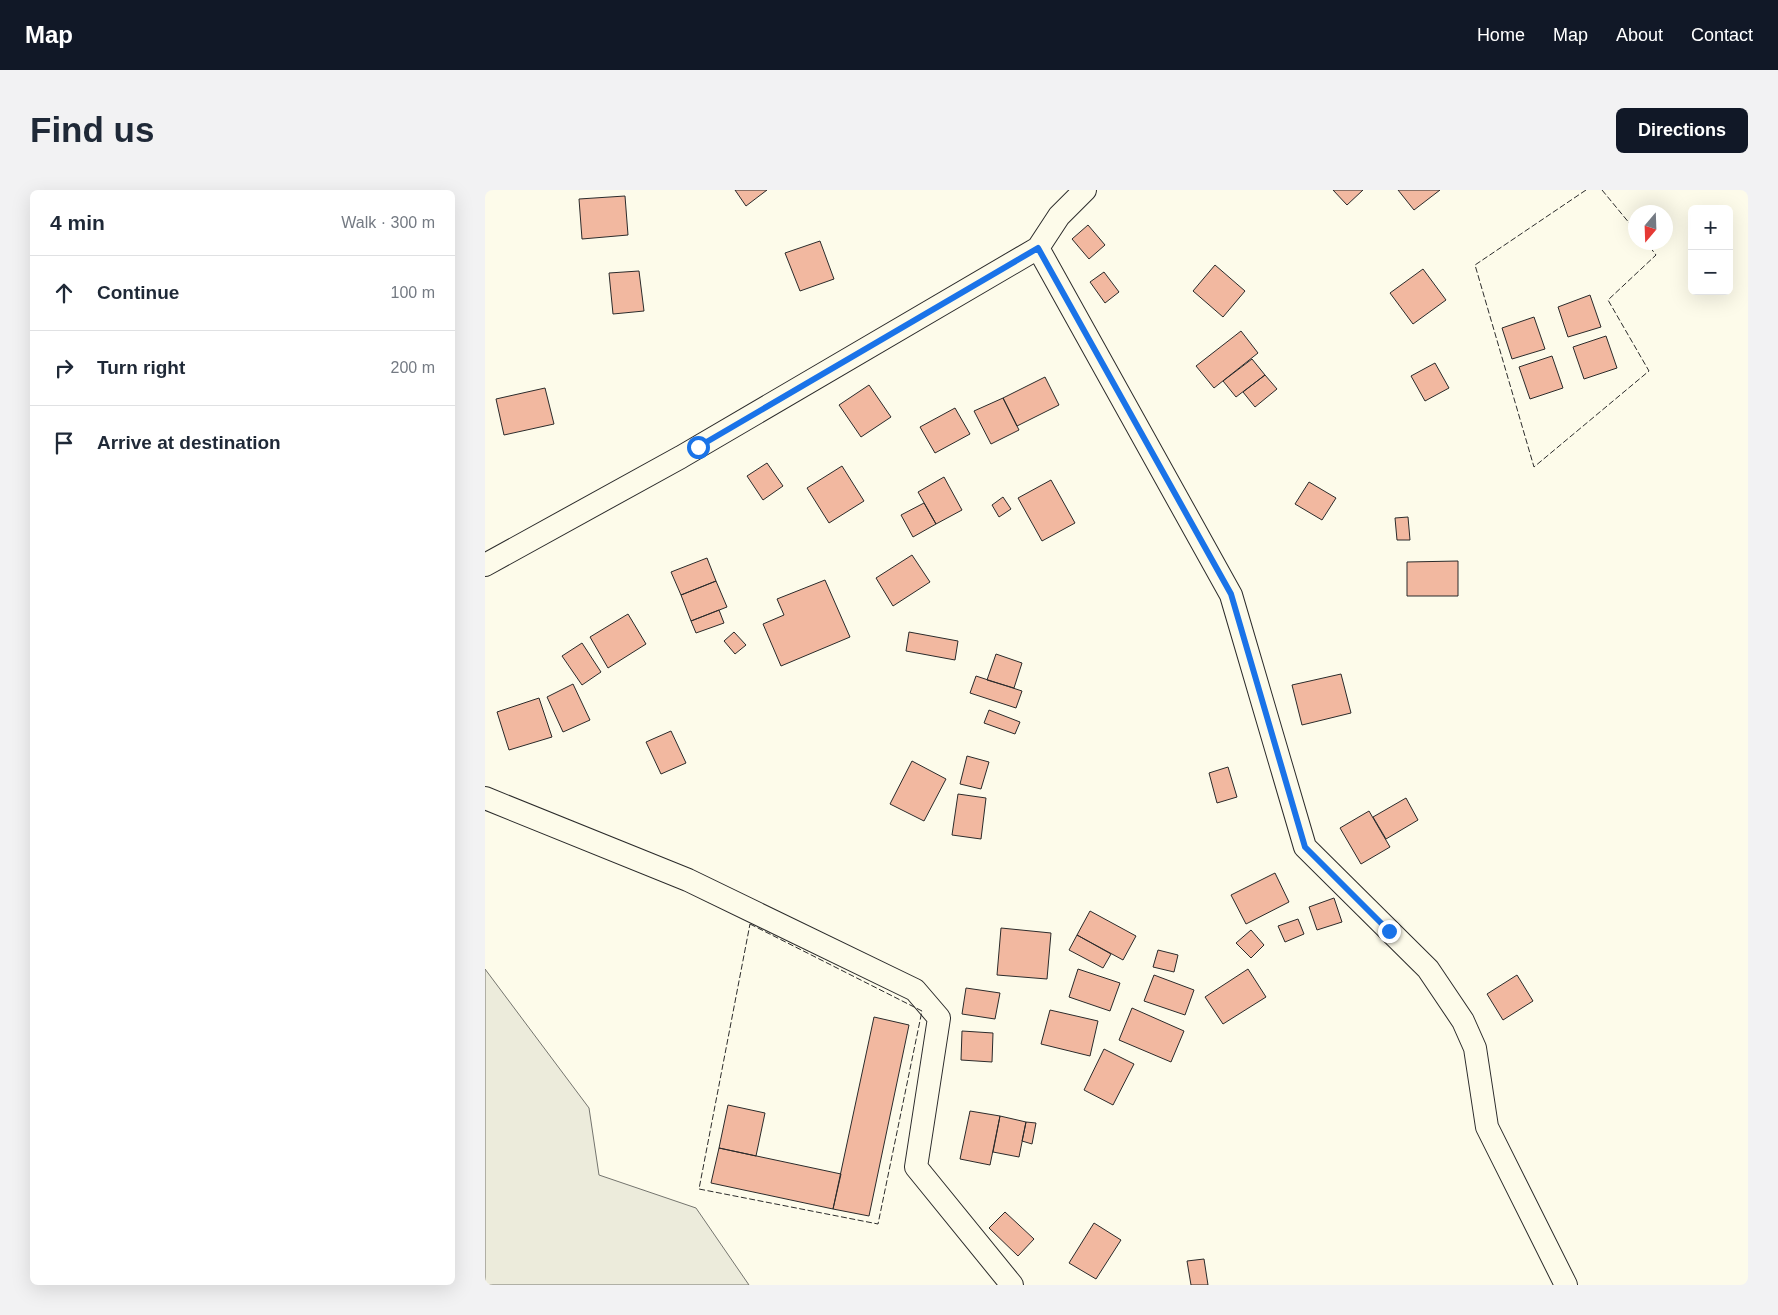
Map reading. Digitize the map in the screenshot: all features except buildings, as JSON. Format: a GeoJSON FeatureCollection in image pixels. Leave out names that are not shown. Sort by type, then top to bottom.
{"type":"FeatureCollection","features":[{"type":"Feature","properties":{"kind":"street"},"geometry":{"type":"LineString","coordinates":[[485,565],[690,452],[1038,248],[1059,216],[1085,190]]}},
{"type":"Feature","properties":{"kind":"street"},"geometry":{"type":"LineString","coordinates":[[1038,248],[1231,594],[1305,847],[1427,968],[1463,1021],[1475,1048],[1487,1127],[1566,1285]]}},
{"type":"Feature","properties":{"kind":"street"},"geometry":{"type":"LineString","coordinates":[[485,798],[688,880],[915,990],[939,1018],[916,1167],[1012,1285]]}},
{"type":"Feature","properties":{"kind":"shaded area"},"geometry":{"type":"Polygon","coordinates":[[[485,969],[589,1108],[599,1175],[696,1208],[749,1285],[485,1285],[485,969]]]}},
{"type":"Feature","properties":{"kind":"fence"},"geometry":{"type":"LineString","coordinates":[[1586,190],[1475,265],[1534,467],[1649,371],[1608,300],[1656,255],[1652,250]]}},
{"type":"Feature","properties":{"kind":"fence"},"geometry":{"type":"LineString","coordinates":[[1602,190],[1628,222]]}},
{"type":"Feature","properties":{"kind":"fence"},"geometry":{"type":"LineString","coordinates":[[750,924],[922,1011],[878,1224],[699,1189],[750,924]]}},
{"type":"Feature","properties":{"kind":"route"},"geometry":{"type":"LineString","coordinates":[[698,447],[1038,248],[1231,594],[1305,847],[1389,931]]}}]}
